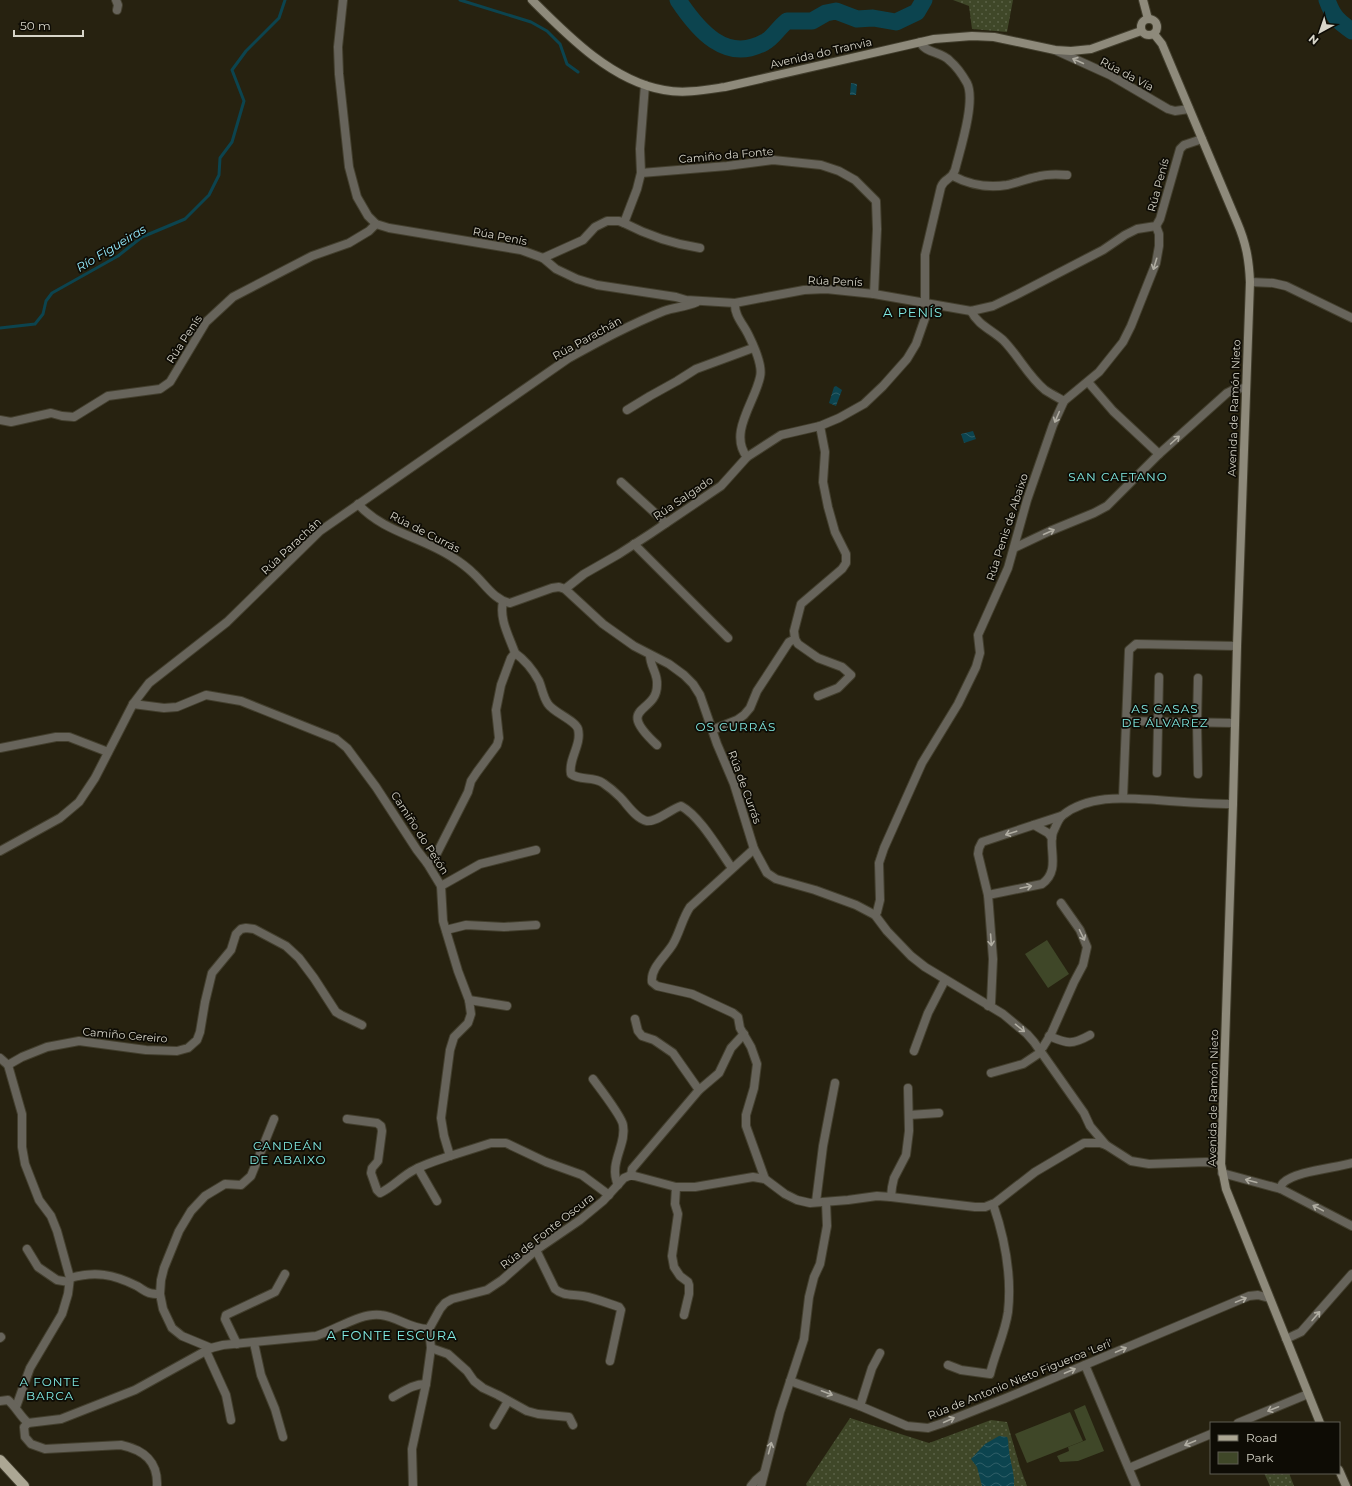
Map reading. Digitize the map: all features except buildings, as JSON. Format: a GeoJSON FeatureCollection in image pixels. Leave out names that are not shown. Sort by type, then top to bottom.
{"type":"FeatureCollection","features":[{"type":"Feature","properties":{"kind":"main road","name":"Avenida do Tranvia"},"geometry":{"type":"LineString","coordinates":[[532,0],[566,32],[607,66],[634,82],[664,90],[700,91],[725,87],[947,37],[972,36],[1014,40],[1055,50],[1071,51],[1091,49],[1141,31]]}},
{"type":"Feature","properties":{"kind":"main road","name":"Avenida de Ramón Nieto"},"geometry":{"type":"LineString","coordinates":[[1143,0],[1148,19],[1156,24],[1156,31],[1154,34],[1162,44],[1245,242],[1249,259],[1250,282],[1234,723],[1233,804],[1221,1164],[1226,1189],[1320,1422]]}},
{"type":"Feature","properties":{"kind":"main road"},"geometry":{"type":"LineString","coordinates":[[1148,19],[1143,22],[1141,31],[1147,35],[1154,34]]}},
{"type":"Feature","properties":{"kind":"main road"},"geometry":{"type":"LineString","coordinates":[[0,1460],[24,1486]]}},
{"type":"Feature","properties":{"kind":"main road"},"geometry":{"type":"LineString","coordinates":[[1340,1472],[1346,1486]]}},
{"type":"Feature","properties":{"kind":"street"},"geometry":{"type":"LineString","coordinates":[[116,0],[118,5],[117,10]]}},
{"type":"Feature","properties":{"kind":"street"},"geometry":{"type":"LineString","coordinates":[[343,0],[338,47],[339,74],[349,167],[357,197],[368,216],[376,224]]}},
{"type":"Feature","properties":{"kind":"street"},"geometry":{"type":"LineString","coordinates":[[920,42],[928,51],[938,53],[950,60],[967,83],[969,90],[968,118],[956,170],[953,176],[966,183],[985,186],[1006,185],[1038,176],[1055,174],[1067,175]]}},
{"type":"Feature","properties":{"kind":"street","name":"Rúa da Vía"},"geometry":{"type":"LineString","coordinates":[[1055,50],[1110,75],[1168,109],[1175,111],[1189,109]]}},
{"type":"Feature","properties":{"kind":"street"},"geometry":{"type":"LineString","coordinates":[[624,223],[637,189],[640,173],[640,149],[645,85]]}},
{"type":"Feature","properties":{"kind":"street","name":"Rúa Penís"},"geometry":{"type":"LineString","coordinates":[[0,420],[11,422],[51,412],[62,416],[74,417],[108,396],[160,389],[170,382],[206,322],[233,297],[312,256],[349,243],[369,231],[376,224],[389,228],[521,250],[543,258],[556,269],[577,279],[597,285],[699,301],[734,303],[804,290],[826,289],[874,294],[971,311],[993,306],[1102,250],[1137,229],[1156,226],[1160,220],[1180,149],[1184,145],[1202,139]]}},
{"type":"Feature","properties":{"kind":"street","name":"Camiño da Fonte"},"geometry":{"type":"LineString","coordinates":[[640,173],[726,166],[773,160],[821,165],[838,171],[855,180],[876,201],[877,229],[874,294]]}},
{"type":"Feature","properties":{"kind":"street","name":"Rúa Salgado"},"geometry":{"type":"LineString","coordinates":[[565,589],[584,574],[634,544],[721,486],[747,457],[781,435],[820,426],[839,418],[864,404],[883,386],[907,359],[916,344],[928,303],[925,255],[941,187],[944,181],[953,176]]}},
{"type":"Feature","properties":{"kind":"street"},"geometry":{"type":"LineString","coordinates":[[543,258],[583,240],[595,227],[607,221],[619,221],[647,235],[680,245],[700,248]]}},
{"type":"Feature","properties":{"kind":"street","name":"Rúa Penis de Abaixo"},"geometry":{"type":"LineString","coordinates":[[875,915],[880,900],[879,863],[884,848],[922,763],[958,704],[976,667],[980,653],[978,635],[1008,568],[1027,500],[1053,425],[1064,401],[1088,382],[1111,358],[1123,342],[1131,326],[1156,263],[1159,246],[1159,234],[1156,226]]}},
{"type":"Feature","properties":{"kind":"street"},"geometry":{"type":"LineString","coordinates":[[1250,282],[1273,283],[1286,286],[1352,318]]}},
{"type":"Feature","properties":{"kind":"street","name":"Rúa Parachán"},"geometry":{"type":"LineString","coordinates":[[0,851],[60,818],[79,802],[95,778],[133,704],[149,682],[227,622],[320,531],[569,358],[609,337],[665,311],[690,305],[699,301]]}},
{"type":"Feature","properties":{"kind":"street"},"geometry":{"type":"LineString","coordinates":[[734,303],[736,312],[748,335],[761,368],[760,377],[743,423],[740,441],[742,450],[747,457]]}},
{"type":"Feature","properties":{"kind":"street"},"geometry":{"type":"LineString","coordinates":[[971,311],[980,324],[1002,340],[1013,351],[1031,375],[1044,389],[1064,401]]}},
{"type":"Feature","properties":{"kind":"street"},"geometry":{"type":"LineString","coordinates":[[627,410],[696,369],[753,348]]}},
{"type":"Feature","properties":{"kind":"street"},"geometry":{"type":"LineString","coordinates":[[1088,382],[1113,411],[1159,454]]}},
{"type":"Feature","properties":{"kind":"street"},"geometry":{"type":"LineString","coordinates":[[1014,548],[1107,506],[1159,454],[1227,392],[1235,389],[1246,388]]}},
{"type":"Feature","properties":{"kind":"street"},"geometry":{"type":"LineString","coordinates":[[818,696],[838,688],[851,675],[842,667],[818,658],[798,644],[794,639],[794,631],[801,604],[842,569],[846,562],[846,554],[835,532],[823,482],[825,452],[820,426]]}},
{"type":"Feature","properties":{"kind":"street"},"geometry":{"type":"LineString","coordinates":[[621,482],[666,523]]}},
{"type":"Feature","properties":{"kind":"street","name":"Rúa de Currás"},"geometry":{"type":"LineString","coordinates":[[358,504],[376,519],[395,530],[450,556],[473,574],[493,594],[504,602]]}},
{"type":"Feature","properties":{"kind":"street"},"geometry":{"type":"LineString","coordinates":[[634,544],[728,638]]}},
{"type":"Feature","properties":{"kind":"street"},"geometry":{"type":"LineString","coordinates":[[565,589],[559,587],[552,588],[510,603],[504,602],[502,608],[503,621],[516,653],[524,659],[539,681],[547,703],[556,712],[578,728],[579,740],[570,768],[571,774],[575,777],[597,779],[619,796],[639,817],[647,821],[655,820],[681,806],[686,809],[704,828],[732,868]]}},
{"type":"Feature","properties":{"kind":"street","name":"Rúa de Currás"},"geometry":{"type":"LineString","coordinates":[[565,589],[603,624],[634,646],[669,664],[693,684],[700,695],[712,730],[734,784],[754,849],[767,873],[771,876],[856,905],[875,915]]}},
{"type":"Feature","properties":{"kind":"street"},"geometry":{"type":"LineString","coordinates":[[712,730],[737,720],[744,715],[750,708],[757,691],[789,642],[794,639]]}},
{"type":"Feature","properties":{"kind":"street"},"geometry":{"type":"LineString","coordinates":[[1123,798],[1129,650],[1136,644],[1237,646]]}},
{"type":"Feature","properties":{"kind":"street"},"geometry":{"type":"LineString","coordinates":[[427,863],[435,857],[477,772],[497,745],[499,738],[496,710],[501,684],[511,658],[516,653]]}},
{"type":"Feature","properties":{"kind":"street"},"geometry":{"type":"LineString","coordinates":[[650,655],[650,663],[656,675],[658,685],[655,695],[638,712],[637,718],[639,726],[657,745]]}},
{"type":"Feature","properties":{"kind":"street"},"geometry":{"type":"LineString","coordinates":[[1157,773],[1159,677]]}},
{"type":"Feature","properties":{"kind":"street"},"geometry":{"type":"LineString","coordinates":[[1198,678],[1198,774]]}},
{"type":"Feature","properties":{"kind":"street","name":"Camiño do Petón"},"geometry":{"type":"LineString","coordinates":[[133,704],[164,708],[177,707],[206,694],[241,700],[336,739],[347,748],[376,787],[441,886],[443,921],[458,971],[469,1000],[471,1014],[468,1023],[454,1038],[450,1050],[442,1118],[444,1136],[450,1156]]}},
{"type":"Feature","properties":{"kind":"street"},"geometry":{"type":"LineString","coordinates":[[1126,721],[1234,723]]}},
{"type":"Feature","properties":{"kind":"street"},"geometry":{"type":"LineString","coordinates":[[0,748],[56,737],[69,737],[108,752]]}},
{"type":"Feature","properties":{"kind":"street"},"geometry":{"type":"LineString","coordinates":[[988,1006],[991,1003],[992,959],[988,895],[978,854],[982,842],[1061,816],[1083,804],[1099,800],[1123,798],[1233,804]]}},
{"type":"Feature","properties":{"kind":"street"},"geometry":{"type":"LineString","coordinates":[[988,895],[1042,884],[1049,879],[1053,867],[1052,832],[1061,816]]}},
{"type":"Feature","properties":{"kind":"street"},"geometry":{"type":"LineString","coordinates":[[1034,825],[1048,833],[1052,838]]}},
{"type":"Feature","properties":{"kind":"street"},"geometry":{"type":"LineString","coordinates":[[754,849],[690,907],[675,941],[654,970],[651,978],[652,982],[657,986],[692,994],[733,1013],[738,1017],[740,1028],[751,1047],[756,1064],[754,1088],[746,1115],[746,1126],[765,1179]]}},
{"type":"Feature","properties":{"kind":"street"},"geometry":{"type":"LineString","coordinates":[[441,886],[480,864],[536,850]]}},
{"type":"Feature","properties":{"kind":"street"},"geometry":{"type":"LineString","coordinates":[[991,1072],[1023,1064],[1041,1051],[1083,965],[1087,947],[1080,930],[1061,903]]}},
{"type":"Feature","properties":{"kind":"street"},"geometry":{"type":"LineString","coordinates":[[875,915],[887,931],[924,967],[1003,1014],[1027,1034],[1041,1051],[1084,1113],[1090,1126],[1106,1145],[1119,1155],[1131,1161],[1149,1164],[1206,1162],[1221,1164]]}},
{"type":"Feature","properties":{"kind":"street"},"geometry":{"type":"LineString","coordinates":[[446,930],[466,925],[504,927],[536,926]]}},
{"type":"Feature","properties":{"kind":"street","name":"Camiño Cereiro"},"geometry":{"type":"LineString","coordinates":[[8,1065],[22,1057],[47,1047],[79,1041],[146,1050],[178,1051],[188,1048],[197,1040],[200,1032],[204,1002],[212,973],[231,950],[236,934],[241,929],[246,928],[254,929],[286,946],[299,958],[336,1012],[362,1025]]}},
{"type":"Feature","properties":{"kind":"street"},"geometry":{"type":"LineString","coordinates":[[914,1051],[928,1013],[945,980]]}},
{"type":"Feature","properties":{"kind":"street"},"geometry":{"type":"LineString","coordinates":[[469,1000],[507,1006]]}},
{"type":"Feature","properties":{"kind":"street"},"geometry":{"type":"LineString","coordinates":[[635,1019],[638,1032],[642,1036],[654,1040],[673,1053],[699,1090]]}},
{"type":"Feature","properties":{"kind":"street","name":"Rúa de Fonte Oscura"},"geometry":{"type":"LineString","coordinates":[[429,1330],[440,1309],[445,1304],[452,1299],[486,1290],[502,1280],[536,1250],[580,1220],[609,1195],[624,1178],[631,1174],[632,1169],[699,1090],[719,1073],[729,1052],[744,1034]]}},
{"type":"Feature","properties":{"kind":"street"},"geometry":{"type":"LineString","coordinates":[[1049,1036],[1067,1043],[1077,1042],[1090,1035]]}},
{"type":"Feature","properties":{"kind":"street"},"geometry":{"type":"LineString","coordinates":[[0,1058],[8,1065],[22,1114],[22,1147],[25,1164],[39,1200],[51,1216],[57,1231],[70,1280],[68,1294],[62,1314],[30,1368],[16,1407]]}},
{"type":"Feature","properties":{"kind":"street"},"geometry":{"type":"LineString","coordinates":[[593,1078],[623,1123],[621,1143],[614,1169],[615,1178],[618,1185]]}},
{"type":"Feature","properties":{"kind":"street"},"geometry":{"type":"LineString","coordinates":[[816,1202],[823,1146],[835,1083]]}},
{"type":"Feature","properties":{"kind":"street"},"geometry":{"type":"LineString","coordinates":[[892,1197],[894,1178],[906,1156],[909,1131],[908,1088]]}},
{"type":"Feature","properties":{"kind":"street"},"geometry":{"type":"LineString","coordinates":[[909,1115],[939,1113]]}},
{"type":"Feature","properties":{"kind":"street"},"geometry":{"type":"LineString","coordinates":[[231,1420],[226,1395],[209,1349],[182,1336],[172,1328],[163,1309],[160,1294],[161,1280],[164,1268],[179,1231],[191,1211],[205,1196],[225,1184],[241,1185],[251,1176],[274,1119]]}},
{"type":"Feature","properties":{"kind":"street"},"geometry":{"type":"LineString","coordinates":[[348,1120],[377,1123],[381,1126],[382,1131],[378,1161],[372,1168],[371,1173],[376,1190],[380,1193],[391,1188],[401,1178],[418,1168],[491,1143],[506,1143],[546,1162],[582,1175],[609,1195]]}},
{"type":"Feature","properties":{"kind":"street"},"geometry":{"type":"LineString","coordinates":[[1084,1143],[1090,1126]]}},
{"type":"Feature","properties":{"kind":"street"},"geometry":{"type":"LineString","coordinates":[[631,1174],[676,1187],[695,1187],[752,1178],[765,1179],[785,1194],[797,1200],[816,1202],[877,1196],[985,1207],[993,1204],[1035,1172],[1084,1143],[1092,1142],[1106,1145]]}},
{"type":"Feature","properties":{"kind":"street"},"geometry":{"type":"LineString","coordinates":[[1281,1189],[1283,1183],[1294,1177],[1325,1168],[1352,1163]]}},
{"type":"Feature","properties":{"kind":"street"},"geometry":{"type":"LineString","coordinates":[[418,1168],[437,1201]]}},
{"type":"Feature","properties":{"kind":"street"},"geometry":{"type":"LineString","coordinates":[[1222,1173],[1281,1189],[1352,1226]]}},
{"type":"Feature","properties":{"kind":"street"},"geometry":{"type":"LineString","coordinates":[[676,1187],[675,1204],[678,1214],[672,1256],[674,1267],[689,1285],[689,1294],[684,1315]]}},
{"type":"Feature","properties":{"kind":"street"},"geometry":{"type":"LineString","coordinates":[[761,1486],[780,1412],[804,1339],[809,1297],[814,1277],[820,1264],[826,1226],[826,1202]]}},
{"type":"Feature","properties":{"kind":"street"},"geometry":{"type":"LineString","coordinates":[[948,1366],[961,1370],[990,1374],[1008,1313],[1009,1276],[1005,1242],[993,1204]]}},
{"type":"Feature","properties":{"kind":"street"},"geometry":{"type":"LineString","coordinates":[[27,1249],[38,1267],[57,1280],[70,1280],[83,1274],[108,1274],[137,1286],[150,1294],[160,1294]]}},
{"type":"Feature","properties":{"kind":"street"},"geometry":{"type":"LineString","coordinates":[[536,1250],[555,1289],[559,1292],[593,1298],[620,1307],[621,1310],[610,1361]]}},
{"type":"Feature","properties":{"kind":"street"},"geometry":{"type":"LineString","coordinates":[[237,1344],[225,1319],[226,1315],[275,1292],[285,1274]]}},
{"type":"Feature","properties":{"kind":"street"},"geometry":{"type":"LineString","coordinates":[[1286,1339],[1301,1332],[1352,1274]]}},
{"type":"Feature","properties":{"kind":"street","name":"Rúa de Antonio Nieto Figueroa 'Leri'"},"geometry":{"type":"LineString","coordinates":[[790,1381],[860,1406],[907,1426],[928,1428],[1086,1365],[1249,1296],[1258,1295],[1269,1298]]}},
{"type":"Feature","properties":{"kind":"street"},"geometry":{"type":"LineString","coordinates":[[157,1486],[158,1474],[153,1464],[145,1455],[134,1448],[121,1445],[45,1449],[31,1444],[25,1437],[24,1427],[28,1423],[61,1419],[135,1390],[209,1349],[237,1344],[316,1336],[331,1332],[361,1317],[381,1315],[400,1320],[421,1330],[429,1330],[431,1348],[426,1384],[412,1449],[413,1486]]}},
{"type":"Feature","properties":{"kind":"street"},"geometry":{"type":"LineString","coordinates":[[254,1342],[261,1375],[275,1410],[282,1437]]}},
{"type":"Feature","properties":{"kind":"street"},"geometry":{"type":"LineString","coordinates":[[431,1348],[448,1354],[467,1371],[474,1381],[483,1388],[527,1411],[538,1414],[569,1417],[573,1425]]}},
{"type":"Feature","properties":{"kind":"street"},"geometry":{"type":"LineString","coordinates":[[860,1406],[872,1368],[880,1353]]}},
{"type":"Feature","properties":{"kind":"street"},"geometry":{"type":"LineString","coordinates":[[1086,1365],[1136,1486]]}},
{"type":"Feature","properties":{"kind":"street"},"geometry":{"type":"LineString","coordinates":[[393,1398],[409,1388],[419,1384],[426,1384]]}},
{"type":"Feature","properties":{"kind":"street"},"geometry":{"type":"LineString","coordinates":[[1240,1422],[1308,1394]]}},
{"type":"Feature","properties":{"kind":"street"},"geometry":{"type":"LineString","coordinates":[[0,1401],[8,1400],[16,1407],[21,1416],[28,1423]]}},
{"type":"Feature","properties":{"kind":"street"},"geometry":{"type":"LineString","coordinates":[[494,1425],[508,1401]]}},
{"type":"Feature","properties":{"kind":"street"},"geometry":{"type":"LineString","coordinates":[[1129,1468],[1210,1434]]}},
{"type":"Feature","properties":{"kind":"street"},"geometry":{"type":"LineString","coordinates":[[751,1486],[763,1474]]}},
{"type":"Feature","properties":{"kind":"green space"},"geometry":{"type":"Polygon","coordinates":[[[953,0],[1013,0],[1007,32],[972,29],[969,6],[953,0]]]}},
{"type":"Feature","properties":{"kind":"green space"},"geometry":{"type":"Polygon","coordinates":[[[1047,940],[1069,974],[1048,988],[1025,954],[1047,940]]]}},
{"type":"Feature","properties":{"kind":"green space"},"geometry":{"type":"Polygon","coordinates":[[[1085,1405],[1104,1451],[1078,1461],[1060,1462],[1057,1456],[1069,1451],[1068,1447],[1086,1440],[1074,1410],[1085,1405]]]}},
{"type":"Feature","properties":{"kind":"green space"},"geometry":{"type":"Polygon","coordinates":[[[1070,1412],[1083,1441],[1027,1463],[1015,1434],[1070,1412]]]}},
{"type":"Feature","properties":{"kind":"green space"},"geometry":{"type":"Polygon","coordinates":[[[850,1418],[929,1443],[991,1420],[1007,1422],[1027,1486],[807,1486],[806,1484],[850,1418]]]}},
{"type":"Feature","properties":{"kind":"green space"},"geometry":{"type":"Polygon","coordinates":[[[1264,1474],[1289,1474],[1294,1486],[1270,1486],[1264,1474]]]}},
{"type":"Feature","properties":{"kind":"water"},"geometry":{"type":"Polygon","coordinates":[[[851,83],[857,84],[856,95],[850,95],[851,83]]]}},
{"type":"Feature","properties":{"kind":"water"},"geometry":{"type":"Polygon","coordinates":[[[836,386],[842,390],[836,406],[829,403],[834,387],[836,386]]]}},
{"type":"Feature","properties":{"kind":"water"},"geometry":{"type":"Polygon","coordinates":[[[973,431],[976,439],[964,443],[961,434],[973,431]]]}},
{"type":"Feature","properties":{"kind":"water"},"geometry":{"type":"Polygon","coordinates":[[[999,1436],[1007,1437],[1008,1439],[1014,1486],[982,1486],[977,1467],[971,1459],[985,1444],[999,1436]]]}},
{"type":"Feature","properties":{"kind":"waterway","name":"Río Figueiras"},"geometry":{"type":"LineString","coordinates":[[0,328],[35,324],[43,314],[46,301],[52,293],[118,256],[142,237],[185,219],[209,195],[219,175],[220,158],[232,142],[244,101],[232,70],[246,51],[279,18],[285,0]]}},
{"type":"Feature","properties":{"kind":"waterway","name":"Río Figueiras"},"geometry":{"type":"LineString","coordinates":[[460,0],[531,22],[547,31],[560,44],[567,64],[578,72]]}},
{"type":"Feature","properties":{"kind":"waterway"},"geometry":{"type":"LineString","coordinates":[[678,0],[704,32],[714,40],[726,46],[738,49],[751,48],[765,42],[771,38],[787,21],[812,21],[826,13],[836,11],[857,19],[873,18],[896,22],[917,12],[924,0]]}},
{"type":"Feature","properties":{"kind":"waterway"},"geometry":{"type":"LineString","coordinates":[[1327,0],[1331,11],[1336,18],[1352,31]]}},
{"type":"Feature","properties":{"kind":"district","name":"A PENÍS"},"geometry":{"type":"Point","coordinates":[913,312]}},
{"type":"Feature","properties":{"kind":"district","name":"SAN CAETANO"},"geometry":{"type":"Point","coordinates":[1118,476]}},
{"type":"Feature","properties":{"kind":"district","name":"AS CASAS DE ÁLVAREZ"},"geometry":{"type":"Point","coordinates":[1165,715]}},
{"type":"Feature","properties":{"kind":"district","name":"OS CURRÁS"},"geometry":{"type":"Point","coordinates":[736,726]}},
{"type":"Feature","properties":{"kind":"district","name":"CANDEÁN DE ABAIXO"},"geometry":{"type":"Point","coordinates":[288,1152]}},
{"type":"Feature","properties":{"kind":"district","name":"A FONTE ESCURA"},"geometry":{"type":"Point","coordinates":[392,1335]}},
{"type":"Feature","properties":{"kind":"district","name":"A FONTE BARCA"},"geometry":{"type":"Point","coordinates":[50,1388]}}]}
